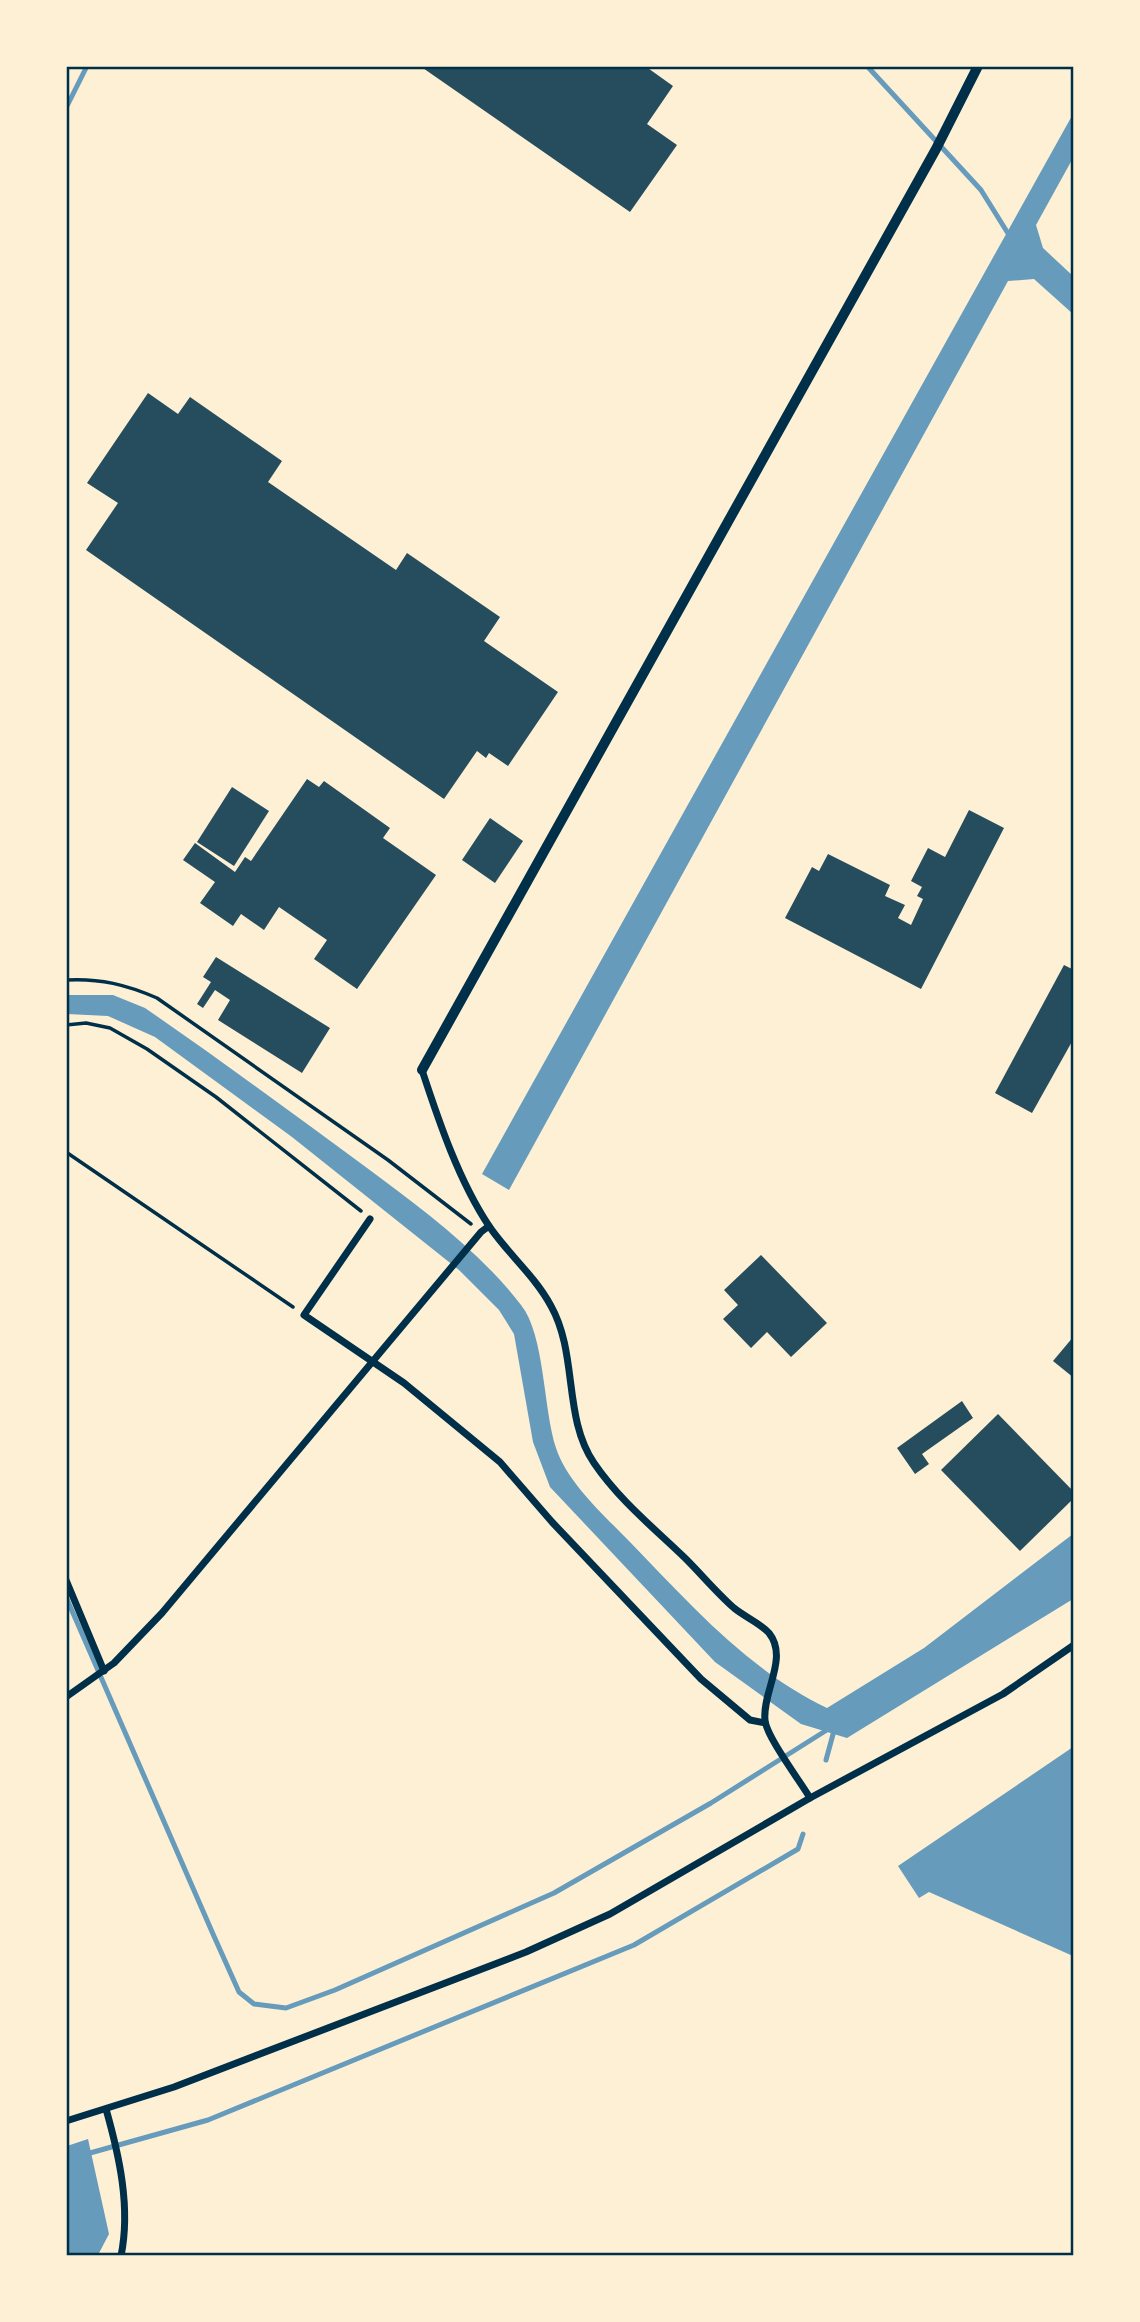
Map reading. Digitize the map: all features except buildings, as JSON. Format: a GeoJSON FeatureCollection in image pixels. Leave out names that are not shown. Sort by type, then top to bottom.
{"type":"FeatureCollection","features":[{"type":"Feature","properties":{"kind":"street"},"geometry":{"type":"LineString","coordinates":[[810,1798],[765,1723],[765,1707],[776,1658],[776,1645],[768,1632],[734,1608],[618,1493],[592,1462],[582,1437],[574,1401],[567,1343],[551,1306],[523,1265],[489,1226],[433,1105],[422,1070],[936,149],[978,66]]}},
{"type":"Feature","properties":{"kind":"street"},"geometry":{"type":"LineString","coordinates":[[370,1219],[304,1315],[404,1383],[500,1462],[552,1522],[701,1679],[750,1720],[765,1723]]}},
{"type":"Feature","properties":{"kind":"street"},"geometry":{"type":"LineString","coordinates":[[66,1697],[104,1671],[162,1613],[370,1362],[489,1226]]}},
{"type":"Feature","properties":{"kind":"street"},"geometry":{"type":"LineString","coordinates":[[66,1580],[104,1671]]}},
{"type":"Feature","properties":{"kind":"street"},"geometry":{"type":"LineString","coordinates":[[66,2121],[174,2087],[526,1952],[610,1914],[810,1798],[1003,1694],[1073,1645]]}},
{"type":"Feature","properties":{"kind":"street"},"geometry":{"type":"LineString","coordinates":[[106,2109],[120,2162],[124,2241],[121,2256]]}},
{"type":"Feature","properties":{"kind":"path"},"geometry":{"type":"LineString","coordinates":[[66,980],[90,979],[127,985],[157,998],[388,1160],[481,1232]]}},
{"type":"Feature","properties":{"kind":"path"},"geometry":{"type":"LineString","coordinates":[[66,1025],[86,1023],[110,1028],[147,1049],[323,1178],[370,1219]]}},
{"type":"Feature","properties":{"kind":"path"},"geometry":{"type":"LineString","coordinates":[[66,1152],[304,1315]]}},
{"type":"Feature","properties":{"kind":"water"},"geometry":{"type":"Polygon","coordinates":[[[1073,114],[1073,158],[1036,225],[1043,248],[1073,276],[1073,314],[1034,279],[1008,281],[509,1190],[482,1174],[1073,114]]]}},
{"type":"Feature","properties":{"kind":"water"},"geometry":{"type":"Polygon","coordinates":[[[66,995],[113,995],[145,1008],[405,1196],[467,1247],[504,1285],[529,1318],[539,1353],[556,1448],[569,1474],[598,1510],[721,1634],[771,1675],[798,1692],[827,1708],[924,1648],[1073,1534],[1073,1599],[847,1738],[801,1724],[715,1662],[550,1487],[533,1442],[514,1334],[499,1310],[459,1270],[292,1137],[155,1037],[108,1016],[67,1014],[66,995]]]}},
{"type":"Feature","properties":{"kind":"water"},"geometry":{"type":"Polygon","coordinates":[[[1073,1747],[1073,1956],[929,1892],[919,1898],[898,1866],[1073,1747]]]}},
{"type":"Feature","properties":{"kind":"water"},"geometry":{"type":"Polygon","coordinates":[[[88,2139],[109,2234],[98,2255],[67,2255],[67,2146],[88,2139]]]}},
{"type":"Feature","properties":{"kind":"waterway"},"geometry":{"type":"LineString","coordinates":[[66,108],[87,66]]}},
{"type":"Feature","properties":{"kind":"waterway"},"geometry":{"type":"LineString","coordinates":[[867,66],[981,190],[1009,235]]}},
{"type":"Feature","properties":{"kind":"waterway"},"geometry":{"type":"LineString","coordinates":[[66,1597],[239,1992],[254,2004],[286,2008],[335,1990],[554,1893],[711,1803],[830,1728]]}},
{"type":"Feature","properties":{"kind":"waterway"},"geometry":{"type":"LineString","coordinates":[[826,1760],[835,1727]]}},
{"type":"Feature","properties":{"kind":"waterway"},"geometry":{"type":"LineString","coordinates":[[90,2153],[208,2120],[634,1945],[798,1849],[803,1834]]}}]}
